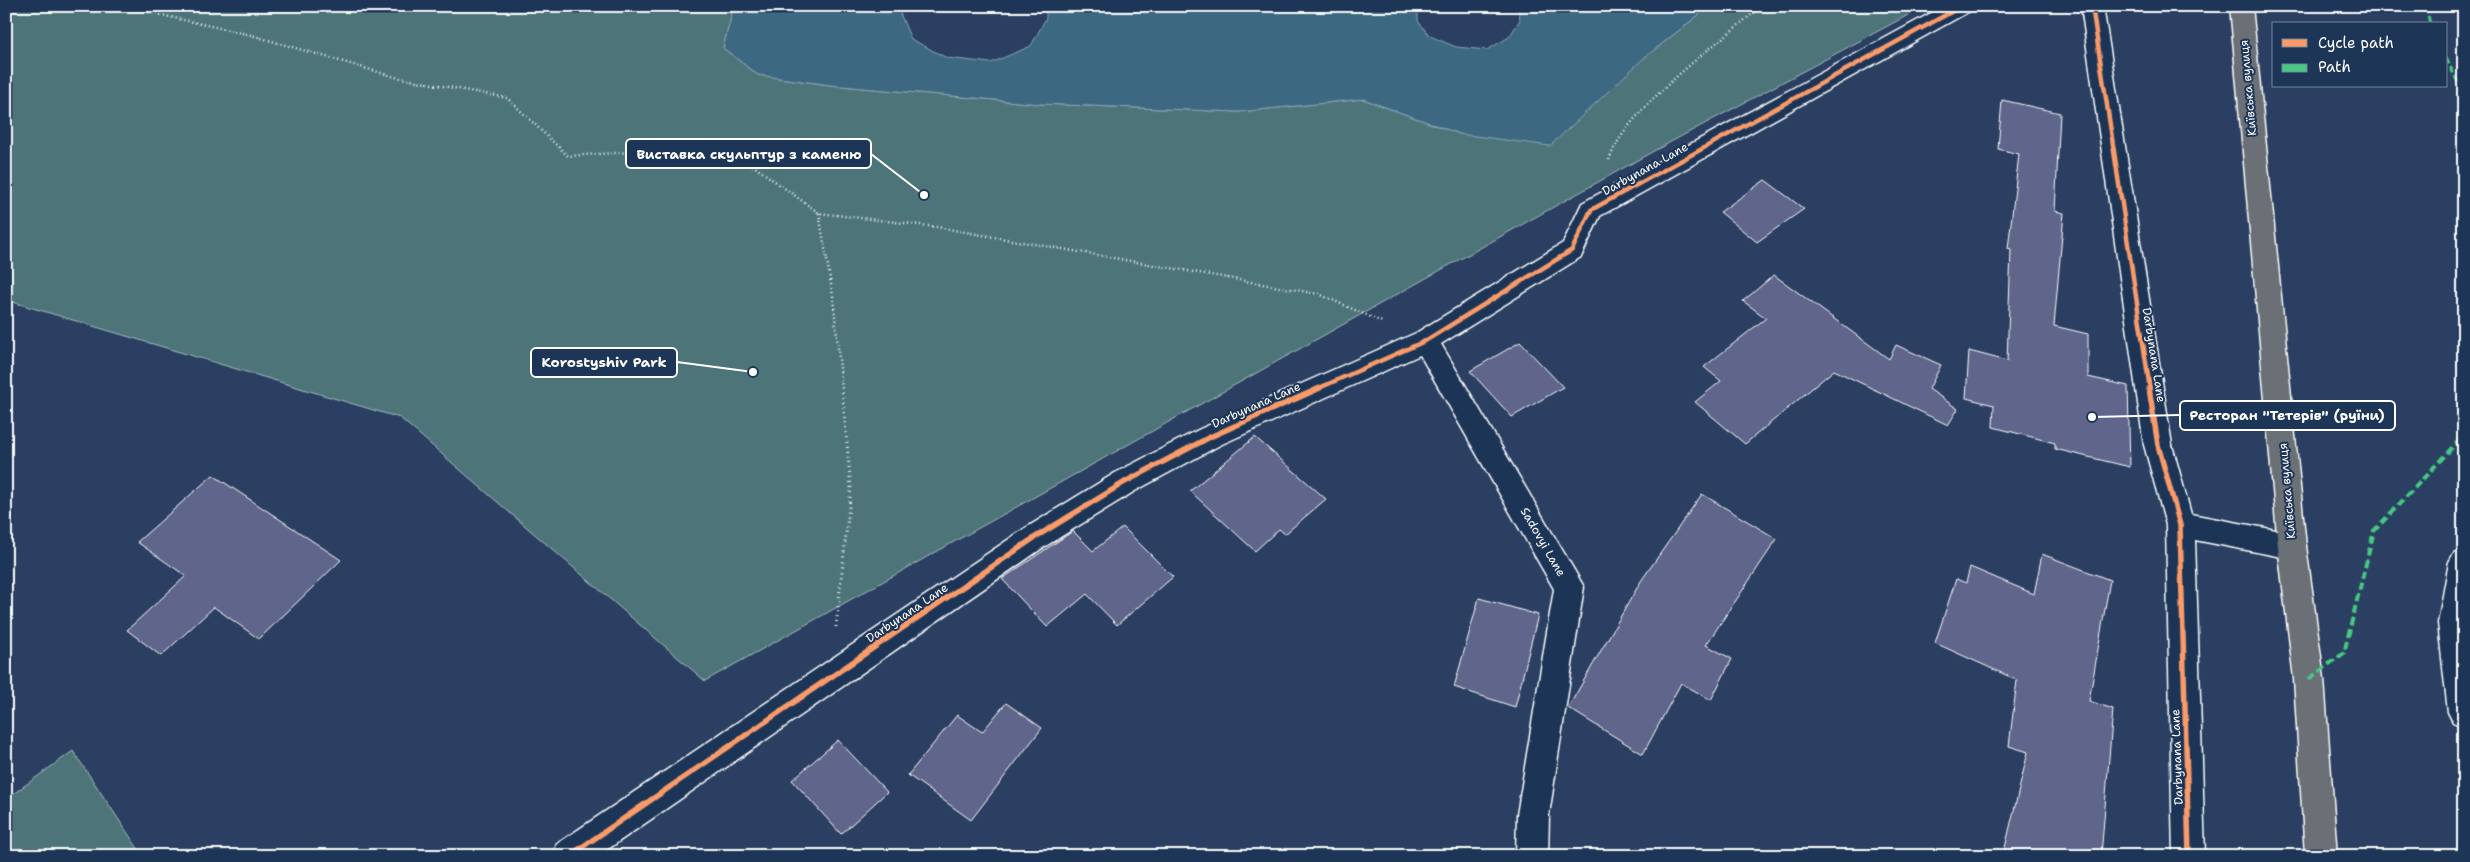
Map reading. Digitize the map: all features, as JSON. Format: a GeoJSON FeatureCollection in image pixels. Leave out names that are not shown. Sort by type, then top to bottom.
{"type":"FeatureCollection","features":[{"type":"Feature","properties":{"kind":"main road","name":"Київська вулиця"},"geometry":{"type":"LineString","coordinates":[[2241,6],[2292,546],[2309,679],[2321,856]]}},
{"type":"Feature","properties":{"kind":"street","name":"Darbynana Lane"},"geometry":{"type":"LineString","coordinates":[[569,856],[1034,538],[1125,482],[1210,437],[1425,341],[1572,250],[1591,210],[1962,6]]}},
{"type":"Feature","properties":{"kind":"street","name":"Darbynana Lane"},"geometry":{"type":"LineString","coordinates":[[2092,6],[2158,445],[2180,525],[2189,856]]}},
{"type":"Feature","properties":{"kind":"street","name":"Sadovyi Lane"},"geometry":{"type":"LineString","coordinates":[[1425,341],[1569,587],[1533,815],[1532,856]]}},
{"type":"Feature","properties":{"kind":"street"},"geometry":{"type":"LineString","coordinates":[[2180,525],[2292,546]]}},
{"type":"Feature","properties":{"kind":"street"},"geometry":{"type":"LineString","coordinates":[[2464,562],[2453,623],[2464,712]]}},
{"type":"Feature","properties":{"kind":"path"},"geometry":{"type":"LineString","coordinates":[[121,6],[251,35],[395,77],[507,98],[568,156],[726,146],[819,213],[937,227],[1319,294],[1425,341]]}},
{"type":"Feature","properties":{"kind":"path"},"geometry":{"type":"LineString","coordinates":[[1591,210],[1615,143],[1662,91],[1762,6]]}},
{"type":"Feature","properties":{"kind":"path"},"geometry":{"type":"LineString","coordinates":[[819,213],[832,296],[851,488],[831,677]]}},
{"type":"Feature","properties":{"kind":"green space"},"geometry":{"type":"Polygon","coordinates":[[[6,6],[734,6],[723,48],[758,75],[830,85],[1040,104],[1239,112],[1363,99],[1460,134],[1644,58],[1710,6],[1925,6],[1652,152],[705,681],[400,418],[6,300],[6,6]]]}},
{"type":"Feature","properties":{"kind":"green space"},"geometry":{"type":"Polygon","coordinates":[[[73,751],[143,856],[6,856],[6,799],[73,751]]]}},
{"type":"Feature","properties":{"kind":"water"},"geometry":{"type":"Polygon","coordinates":[[[734,6],[902,6],[899,11],[911,39],[947,58],[991,63],[1031,46],[1046,18],[1046,6],[1418,6],[1418,21],[1430,36],[1456,47],[1487,50],[1509,37],[1520,20],[1518,6],[1710,6],[1644,58],[1550,146],[1460,134],[1363,99],[1239,112],[1040,104],[830,85],[758,75],[723,48],[734,6]]]}},
{"type":"Feature","properties":{"kind":"building"},"geometry":{"type":"Polygon","coordinates":[[[2002,100],[2060,113],[2055,211],[2064,213],[2054,326],[2088,334],[2088,377],[2128,386],[2130,467],[2055,449],[2055,443],[1993,427],[1994,405],[1966,398],[1969,351],[2007,361],[2011,250],[2008,249],[2019,154],[1998,149],[2002,100]]]}},
{"type":"Feature","properties":{"kind":"building"},"geometry":{"type":"Polygon","coordinates":[[[1765,180],[1804,209],[1757,242],[1720,212],[1765,180]]]}},
{"type":"Feature","properties":{"kind":"building"},"geometry":{"type":"Polygon","coordinates":[[[1774,275],[1889,359],[1896,345],[1941,365],[1929,389],[1958,409],[1948,425],[1834,370],[1745,444],[1695,402],[1721,381],[1704,367],[1766,318],[1743,301],[1774,275]]]}},
{"type":"Feature","properties":{"kind":"building"},"geometry":{"type":"Polygon","coordinates":[[[1520,342],[1563,387],[1512,417],[1470,371],[1520,342]]]}},
{"type":"Feature","properties":{"kind":"building"},"geometry":{"type":"Polygon","coordinates":[[[1255,437],[1326,499],[1285,534],[1279,529],[1255,551],[1190,491],[1255,437]]]}},
{"type":"Feature","properties":{"kind":"building"},"geometry":{"type":"Polygon","coordinates":[[[213,475],[341,560],[259,639],[214,607],[161,656],[127,630],[186,576],[137,542],[213,475]]]}},
{"type":"Feature","properties":{"kind":"building"},"geometry":{"type":"Polygon","coordinates":[[[1702,494],[1777,539],[1706,645],[1732,659],[1711,700],[1681,683],[1643,754],[1568,708],[1641,581],[1702,494]]]}},
{"type":"Feature","properties":{"kind":"building"},"geometry":{"type":"Polygon","coordinates":[[[1123,527],[1173,577],[1117,625],[1087,594],[1047,627],[1002,579],[1073,531],[1093,551],[1123,527]]]}},
{"type":"Feature","properties":{"kind":"building"},"geometry":{"type":"Polygon","coordinates":[[[2042,554],[2110,580],[2089,701],[2113,709],[2101,856],[2003,856],[2028,752],[2009,746],[2017,680],[1935,643],[1956,579],[1966,583],[1970,567],[2034,594],[2042,554]]]}},
{"type":"Feature","properties":{"kind":"building"},"geometry":{"type":"Polygon","coordinates":[[[1479,598],[1538,615],[1515,707],[1454,687],[1479,598]]]}},
{"type":"Feature","properties":{"kind":"building"},"geometry":{"type":"Polygon","coordinates":[[[1006,703],[1042,728],[971,820],[908,775],[957,715],[982,732],[1006,703]]]}},
{"type":"Feature","properties":{"kind":"building"},"geometry":{"type":"Polygon","coordinates":[[[838,740],[887,792],[841,834],[792,780],[838,740]]]}},
{"type":"Feature","properties":{"kind":"marked path"},"geometry":{"type":"LineString","coordinates":[[2426,6],[2430,22]]}},
{"type":"Feature","properties":{"kind":"marked path"},"geometry":{"type":"LineString","coordinates":[[2448,62],[2464,95]]}},
{"type":"Feature","properties":{"kind":"marked path"},"geometry":{"type":"LineString","coordinates":[[2309,679],[2344,653],[2374,531],[2464,435]]}},
{"type":"Feature","properties":{"kind":"cycle path"},"geometry":{"type":"LineString","coordinates":[[569,856],[1034,538],[1125,482],[1210,437],[1425,341],[1572,250],[1591,210],[1962,6]]}},
{"type":"Feature","properties":{"kind":"cycle path"},"geometry":{"type":"LineString","coordinates":[[2092,6],[2158,445],[2180,525],[2189,856]]}},
{"type":"Feature","properties":{"kind":"place","name":"Виставка скульптур з каменю"},"geometry":{"type":"Point","coordinates":[924,195]}},
{"type":"Feature","properties":{"kind":"place","name":"Korostyshiv Park"},"geometry":{"type":"Point","coordinates":[753,372]}},
{"type":"Feature","properties":{"kind":"place","name":"Ресторан \"Тетерів\" (руїни)"},"geometry":{"type":"Point","coordinates":[2092,417]}}]}
